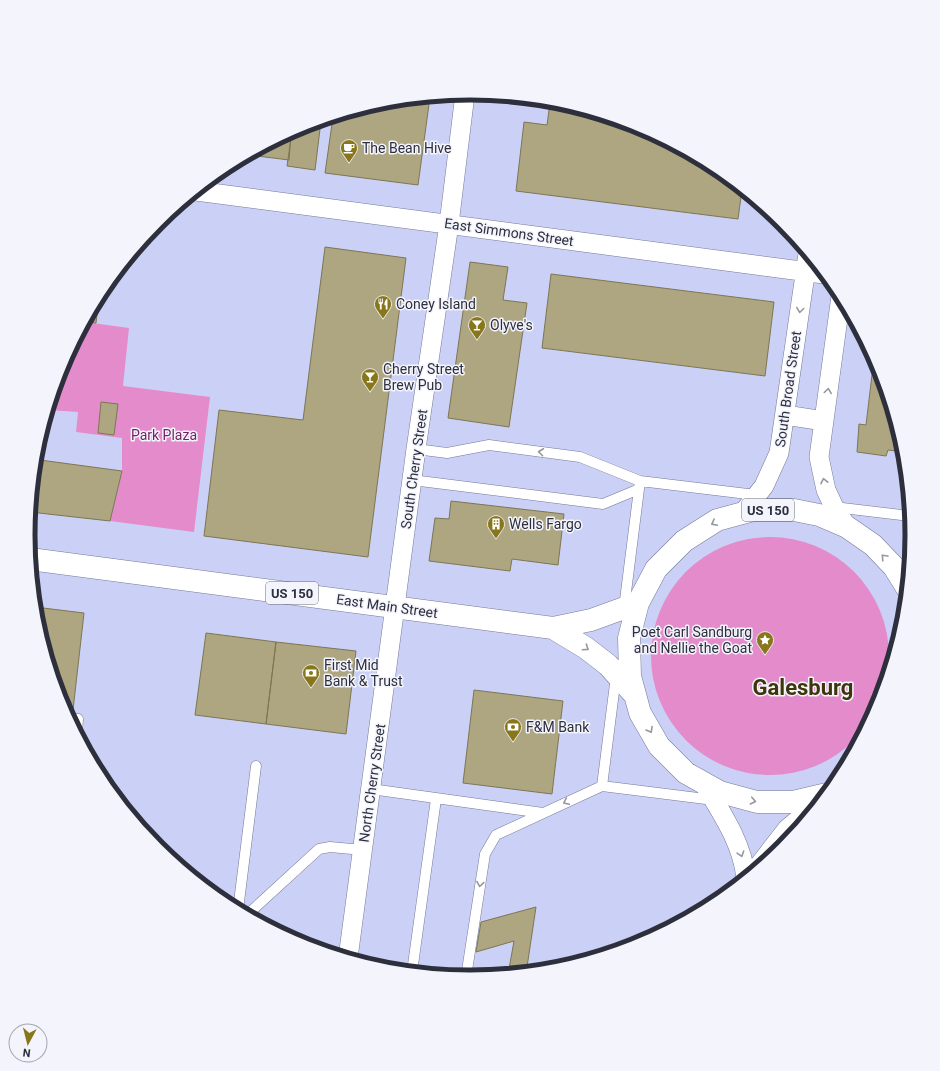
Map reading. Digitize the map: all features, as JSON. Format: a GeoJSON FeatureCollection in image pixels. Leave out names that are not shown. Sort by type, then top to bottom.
{"type":"FeatureCollection","features":[{"type":"Feature","properties":{"kind":"main road","name":"US 150"},"geometry":{"type":"LineString","coordinates":[[631,605],[656,569],[684,540],[717,520],[754,510],[794,510],[818,515],[848,527],[873,545],[894,568],[902,581]]}},
{"type":"Feature","properties":{"kind":"main road","name":"East Main Street"},"geometry":{"type":"LineString","coordinates":[[36,560],[553,628],[591,620],[631,605]]}},
{"type":"Feature","properties":{"kind":"main road"},"geometry":{"type":"LineString","coordinates":[[631,605],[629,638],[630,676],[634,695]]}},
{"type":"Feature","properties":{"kind":"main road","name":"East Main Street"},"geometry":{"type":"LineString","coordinates":[[553,628],[586,648],[608,664],[634,695]]}},
{"type":"Feature","properties":{"kind":"main road","name":"US 150"},"geometry":{"type":"LineString","coordinates":[[634,695],[640,713],[659,746],[686,773],[708,791],[720,792],[757,802],[793,802],[818,796]]}},
{"type":"Feature","properties":{"kind":"street","name":"South Cherry Street"},"geometry":{"type":"LineString","coordinates":[[396,607],[416,450],[449,224],[464,100]]}},
{"type":"Feature","properties":{"kind":"street","name":"East Simmons Street"},"geometry":{"type":"LineString","coordinates":[[203,192],[312,208],[812,268]]}},
{"type":"Feature","properties":{"kind":"street","name":"South Broad Street"},"geometry":{"type":"LineString","coordinates":[[742,514],[764,486],[779,453],[785,415],[815,270]]}},
{"type":"Feature","properties":{"kind":"street"},"geometry":{"type":"LineString","coordinates":[[840,306],[819,457],[826,490],[834,507],[848,527]]}},
{"type":"Feature","properties":{"kind":"street"},"geometry":{"type":"LineString","coordinates":[[785,415],[824,421]]}},
{"type":"Feature","properties":{"kind":"street","name":"North Cherry Street"},"geometry":{"type":"LineString","coordinates":[[349,953],[396,607]]}},
{"type":"Feature","properties":{"kind":"street"},"geometry":{"type":"LineString","coordinates":[[708,791],[724,816],[737,842],[745,872]]}},
{"type":"Feature","properties":{"kind":"street"},"geometry":{"type":"LineString","coordinates":[[771,850],[787,829],[796,823]]}},
{"type":"Feature","properties":{"kind":"lane"},"geometry":{"type":"LineString","coordinates":[[416,450],[447,453],[490,445],[580,457],[640,485],[756,496]]}},
{"type":"Feature","properties":{"kind":"lane"},"geometry":{"type":"LineString","coordinates":[[412,480],[603,504],[640,485]]}},
{"type":"Feature","properties":{"kind":"lane"},"geometry":{"type":"LineString","coordinates":[[631,605],[640,485]]}},
{"type":"Feature","properties":{"kind":"lane"},"geometry":{"type":"LineString","coordinates":[[834,507],[904,515]]}},
{"type":"Feature","properties":{"kind":"lane"},"geometry":{"type":"LineString","coordinates":[[602,786],[616,674]]}},
{"type":"Feature","properties":{"kind":"lane"},"geometry":{"type":"LineString","coordinates":[[239,904],[256,766]]}},
{"type":"Feature","properties":{"kind":"lane"},"geometry":{"type":"LineString","coordinates":[[467,970],[485,854],[496,835],[602,786],[708,791]]}},
{"type":"Feature","properties":{"kind":"lane"},"geometry":{"type":"LineString","coordinates":[[371,789],[543,813]]}},
{"type":"Feature","properties":{"kind":"lane"},"geometry":{"type":"LineString","coordinates":[[413,967],[436,799]]}},
{"type":"Feature","properties":{"kind":"lane"},"geometry":{"type":"LineString","coordinates":[[251,911],[319,849],[330,848],[363,850]]}},
{"type":"Feature","properties":{"kind":"green space","name":"Park Plaza"},"geometry":{"type":"Polygon","coordinates":[[[91,323],[129,328],[123,386],[210,397],[194,532],[110,521],[122,471],[122,438],[76,432],[78,412],[54,410],[68,369],[91,323]]]}},
{"type":"Feature","properties":{"kind":"green space"},"geometry":{"type":"Polygon","coordinates":[[[758,537],[782,537],[805,542],[826,551],[846,564],[862,580],[875,600],[884,621],[889,651],[882,675],[872,702],[854,740],[836,755],[816,766],[782,775],[758,775],[735,770],[714,761],[694,748],[678,732],[665,712],[656,691],[651,668],[651,644],[656,621],[665,600],[678,580],[694,564],[714,551],[735,542],[758,537]]]}},
{"type":"Feature","properties":{"kind":"building"},"geometry":{"type":"Polygon","coordinates":[[[429,102],[418,185],[325,173],[332,123],[357,115],[429,102]]]}},
{"type":"Feature","properties":{"kind":"building"},"geometry":{"type":"Polygon","coordinates":[[[549,108],[583,115],[662,145],[712,174],[744,198],[741,197],[738,219],[516,191],[524,122],[547,125],[549,108]]]}},
{"type":"Feature","properties":{"kind":"building"},"geometry":{"type":"Polygon","coordinates":[[[320,128],[315,170],[287,166],[291,140],[320,128]]]}},
{"type":"Feature","properties":{"kind":"building"},"geometry":{"type":"Polygon","coordinates":[[[290,140],[289,160],[258,156],[290,140]]]}},
{"type":"Feature","properties":{"kind":"building"},"geometry":{"type":"Polygon","coordinates":[[[325,247],[406,258],[368,557],[204,536],[219,410],[303,420],[325,247]]]}},
{"type":"Feature","properties":{"kind":"building"},"geometry":{"type":"Polygon","coordinates":[[[470,262],[508,267],[503,300],[527,303],[509,427],[448,418],[470,262]]]}},
{"type":"Feature","properties":{"kind":"building"},"geometry":{"type":"Polygon","coordinates":[[[551,274],[774,302],[765,376],[542,348],[551,274]]]}},
{"type":"Feature","properties":{"kind":"building"},"geometry":{"type":"Polygon","coordinates":[[[97,311],[96,323],[91,323],[97,311]]]}},
{"type":"Feature","properties":{"kind":"building"},"geometry":{"type":"Polygon","coordinates":[[[873,370],[882,396],[897,451],[888,450],[886,456],[857,452],[859,424],[866,425],[873,370]]]}},
{"type":"Feature","properties":{"kind":"building"},"geometry":{"type":"Polygon","coordinates":[[[101,402],[118,404],[114,435],[98,433],[101,402]]]}},
{"type":"Feature","properties":{"kind":"building"},"geometry":{"type":"Polygon","coordinates":[[[42,460],[122,471],[110,521],[36,513],[42,460]]]}},
{"type":"Feature","properties":{"kind":"building","name":"Wells Fargo"},"geometry":{"type":"Polygon","coordinates":[[[451,501],[564,514],[558,565],[512,559],[510,571],[429,561],[435,518],[449,519],[451,501]]]}},
{"type":"Feature","properties":{"kind":"building"},"geometry":{"type":"Polygon","coordinates":[[[41,608],[84,613],[73,710],[68,702],[58,675],[43,620],[41,608]]]}},
{"type":"Feature","properties":{"kind":"building"},"geometry":{"type":"Polygon","coordinates":[[[206,633],[276,642],[266,724],[195,715],[206,633]]]}},
{"type":"Feature","properties":{"kind":"building","name":"First Mid Bank & Trust"},"geometry":{"type":"Polygon","coordinates":[[[276,642],[356,651],[346,734],[266,724],[276,642]]]}},
{"type":"Feature","properties":{"kind":"building","name":"F&M Bank"},"geometry":{"type":"Polygon","coordinates":[[[474,690],[563,701],[552,794],[463,783],[474,690]]]}},
{"type":"Feature","properties":{"kind":"building"},"geometry":{"type":"Polygon","coordinates":[[[536,907],[527,967],[509,969],[514,941],[476,952],[481,922],[536,907]]]}},
{"type":"Feature","properties":{"kind":"place","name":"The Bean Hive"},"geometry":{"type":"Point","coordinates":[349,163]}},
{"type":"Feature","properties":{"kind":"place","name":"Coney Island"},"geometry":{"type":"Point","coordinates":[383,319]}},
{"type":"Feature","properties":{"kind":"place","name":"Olyve's"},"geometry":{"type":"Point","coordinates":[477,340]}},
{"type":"Feature","properties":{"kind":"place","name":"Cherry Street Brew Pub"},"geometry":{"type":"Point","coordinates":[370,392]}},
{"type":"Feature","properties":{"kind":"place","name":"Wells Fargo"},"geometry":{"type":"Point","coordinates":[496,539]}},
{"type":"Feature","properties":{"kind":"place","name":"Poet Carl Sandburg and Nellie the Goat"},"geometry":{"type":"Point","coordinates":[765,655]}},
{"type":"Feature","properties":{"kind":"place","name":"First Mid Bank & Trust"},"geometry":{"type":"Point","coordinates":[311,688]}},
{"type":"Feature","properties":{"kind":"place","name":"F&M Bank"},"geometry":{"type":"Point","coordinates":[513,742]}},
{"type":"Feature","properties":{"kind":"district","name":"Galesburg"},"geometry":{"type":"Point","coordinates":[803,687]}}]}
